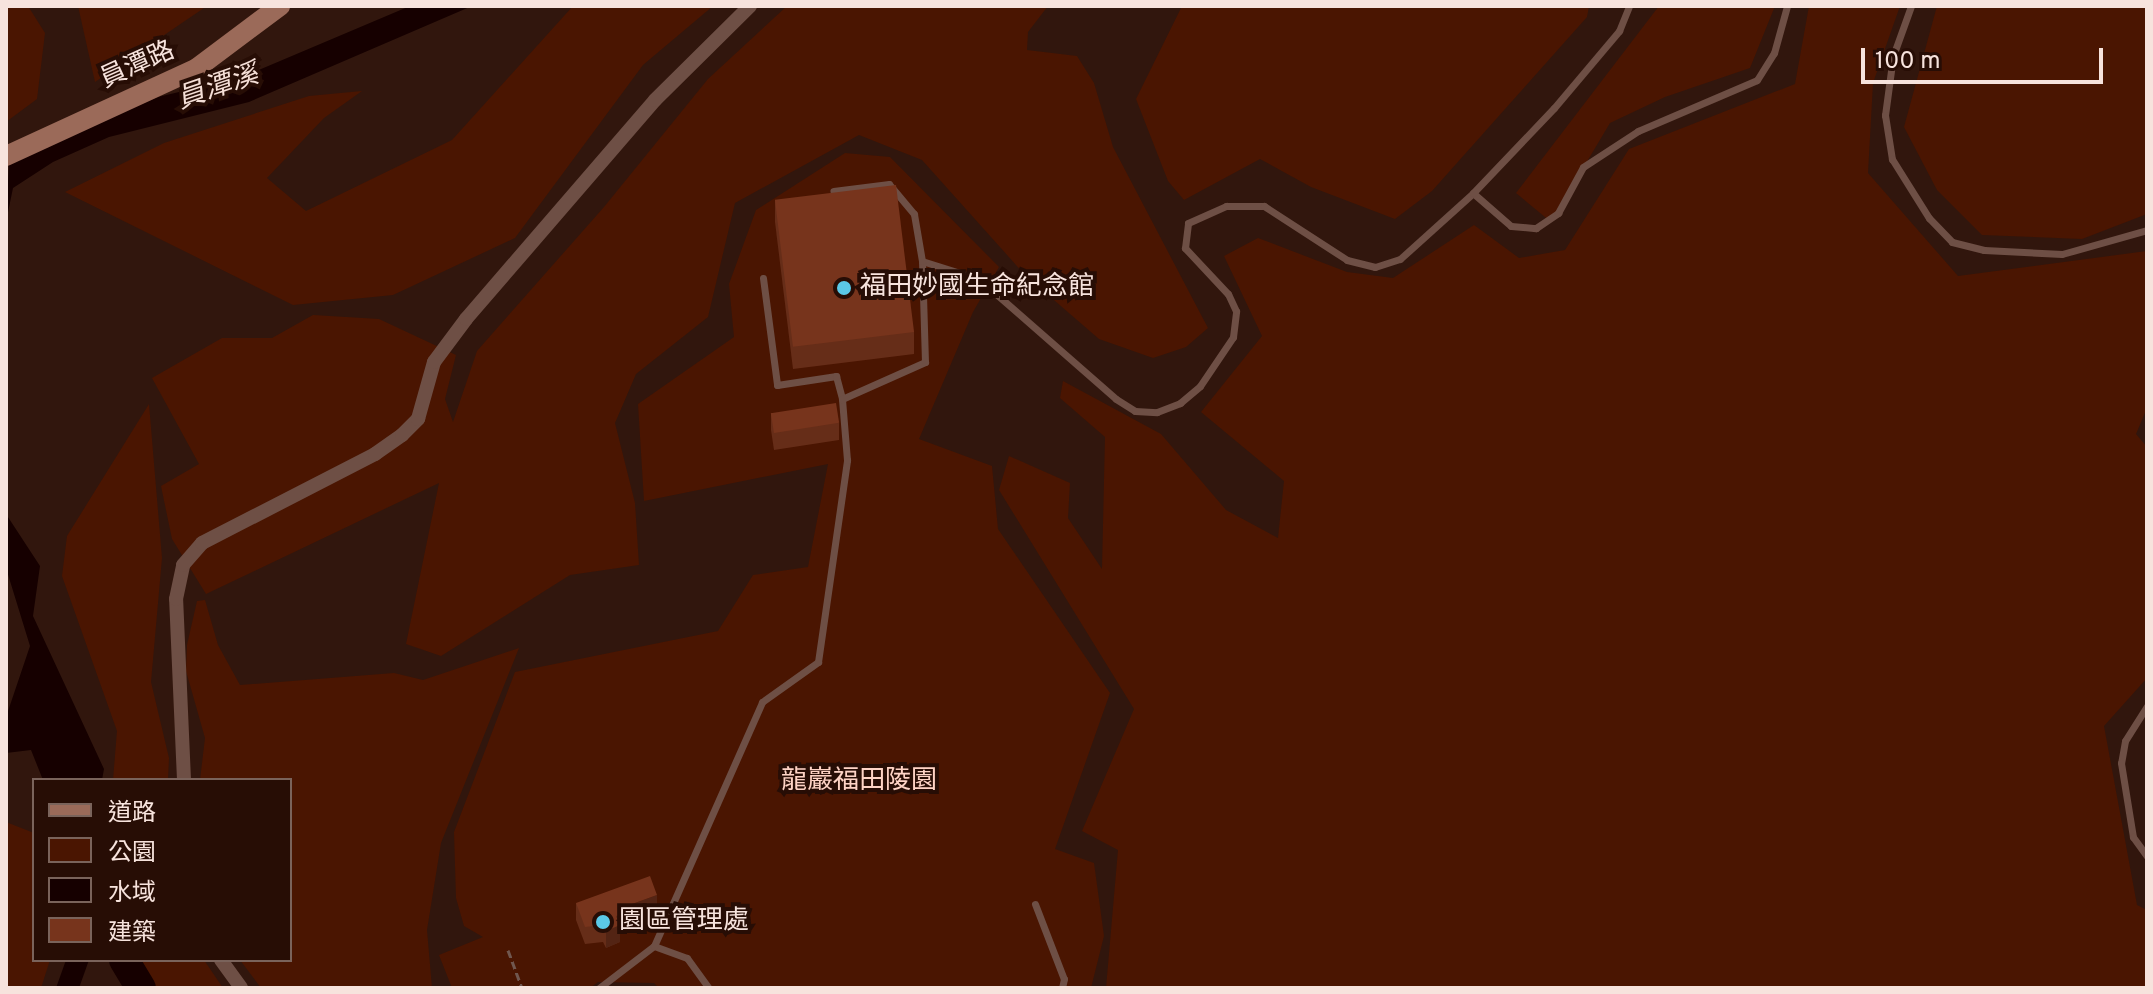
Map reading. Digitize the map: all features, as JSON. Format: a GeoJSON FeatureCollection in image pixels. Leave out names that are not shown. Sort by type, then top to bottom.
{"type":"FeatureCollection","features":[{"type":"Feature","properties":{"kind":"street","name":"員潭路"},"geometry":{"type":"LineString","coordinates":[[6,156],[197,68],[280,6]]}},
{"type":"Feature","properties":{"kind":"street"},"geometry":{"type":"LineString","coordinates":[[184,778],[176,599],[183,565],[202,543],[375,454],[410,427],[418,419],[434,362],[466,319],[655,100],[750,6]]}},
{"type":"Feature","properties":{"kind":"street"},"geometry":{"type":"LineString","coordinates":[[222,962],[241,988]]}},
{"type":"Feature","properties":{"kind":"lane"},"geometry":{"type":"LineString","coordinates":[[922,261],[979,279],[1116,399],[1135,411],[1157,412],[1180,403],[1200,386],[1233,337],[1236,311],[1228,294],[1185,248],[1183,233],[1198,215],[1226,206],[1264,206],[1347,260],[1375,267],[1400,259],[1473,193],[1602,52],[1629,6]]}},
{"type":"Feature","properties":{"kind":"lane"},"geometry":{"type":"LineString","coordinates":[[1473,193],[1511,226],[1536,228],[1558,213],[1583,167],[1638,131],[1757,80],[1774,53],[1787,6]]}},
{"type":"Feature","properties":{"kind":"lane"},"geometry":{"type":"LineString","coordinates":[[1911,6],[1893,56],[1885,115],[1892,159],[1929,218],[1952,242],[1984,250],[2062,254],[2147,230]]}},
{"type":"Feature","properties":{"kind":"lane"},"geometry":{"type":"LineString","coordinates":[[833,191],[889,184],[914,214],[922,261],[925,362],[842,399]]}},
{"type":"Feature","properties":{"kind":"lane"},"geometry":{"type":"LineString","coordinates":[[599,988],[654,946],[762,702],[818,662],[847,460],[842,399],[836,376],[777,385],[763,278]]}},
{"type":"Feature","properties":{"kind":"lane"},"geometry":{"type":"LineString","coordinates":[[2147,706],[2125,741],[2121,763],[2133,837],[2147,856]]}},
{"type":"Feature","properties":{"kind":"lane"},"geometry":{"type":"LineString","coordinates":[[1035,904],[1064,979],[1062,988]]}},
{"type":"Feature","properties":{"kind":"lane"},"geometry":{"type":"LineString","coordinates":[[654,946],[687,958],[709,988]]}},
{"type":"Feature","properties":{"kind":"path"},"geometry":{"type":"LineString","coordinates":[[508,950],[522,988]]}},
{"type":"Feature","properties":{"kind":"green space"},"geometry":{"type":"Polygon","coordinates":[[[6,6],[28,6],[45,33],[37,99],[6,122],[6,6]]]}},
{"type":"Feature","properties":{"kind":"green space"},"geometry":{"type":"Polygon","coordinates":[[[78,6],[203,6],[204,8],[95,82],[78,6]]]}},
{"type":"Feature","properties":{"kind":"green space"},"geometry":{"type":"Polygon","coordinates":[[[573,6],[713,6],[643,65],[515,238],[393,295],[293,305],[65,192],[164,143],[309,96],[362,91],[324,118],[267,178],[306,211],[452,140],[573,6]]]}},
{"type":"Feature","properties":{"kind":"green space"},"geometry":{"type":"Polygon","coordinates":[[[787,6],[1048,6],[1028,32],[1027,50],[1077,56],[1094,83],[1113,147],[1208,328],[1186,347],[1153,358],[1099,339],[1025,275],[922,160],[859,135],[735,203],[708,317],[636,374],[615,423],[635,503],[639,565],[570,575],[441,656],[406,644],[439,483],[206,594],[172,539],[161,486],[199,464],[152,378],[222,338],[272,338],[313,315],[379,319],[456,355],[445,399],[453,422],[477,351],[604,207],[708,79],[787,6]]]}},
{"type":"Feature","properties":{"kind":"green space"},"geometry":{"type":"Polygon","coordinates":[[[1182,6],[1589,6],[1587,17],[1432,191],[1395,219],[1311,187],[1260,159],[1184,200],[1168,181],[1136,99],[1182,6]]]}},
{"type":"Feature","properties":{"kind":"green space"},"geometry":{"type":"Polygon","coordinates":[[[1659,6],[1775,6],[1750,68],[1665,97],[1610,123],[1551,222],[1516,193],[1659,6]]]}},
{"type":"Feature","properties":{"kind":"green space"},"geometry":{"type":"Polygon","coordinates":[[[1809,6],[1900,6],[1873,83],[1868,173],[1958,276],[2147,251],[2147,408],[2136,434],[2147,447],[2147,678],[2104,726],[2137,905],[2147,910],[2147,988],[1106,988],[1118,850],[1082,831],[1134,709],[999,490],[1009,456],[1070,483],[1068,518],[1102,569],[1105,437],[1060,398],[1063,381],[1161,434],[1226,510],[1278,538],[1284,481],[1201,412],[1262,336],[1224,256],[1258,238],[1347,272],[1393,278],[1474,225],[1519,258],[1565,250],[1629,149],[1795,84],[1809,6]]]}},
{"type":"Feature","properties":{"kind":"green space"},"geometry":{"type":"Polygon","coordinates":[[[1937,6],[2147,6],[2147,214],[2082,239],[1982,235],[1937,190],[1904,127],[1937,6]]]}},
{"type":"Feature","properties":{"kind":"green space","name":"龍巖福田陵園"},"geometry":{"type":"Polygon","coordinates":[[[845,153],[890,157],[999,267],[973,312],[919,439],[992,466],[998,529],[1110,693],[1055,849],[1094,863],[1104,936],[1091,988],[659,988],[654,983],[598,982],[590,988],[452,988],[439,955],[483,937],[464,926],[456,898],[454,832],[515,672],[718,631],[753,575],[808,567],[828,464],[644,501],[638,404],[734,337],[729,284],[756,210],[845,153]]]}},
{"type":"Feature","properties":{"kind":"green space"},"geometry":{"type":"Polygon","coordinates":[[[149,404],[162,558],[151,682],[169,758],[168,778],[113,778],[117,731],[62,576],[67,536],[149,404]]]}},
{"type":"Feature","properties":{"kind":"green space"},"geometry":{"type":"Polygon","coordinates":[[[205,600],[218,645],[240,685],[394,673],[423,680],[519,648],[441,843],[427,930],[432,988],[261,988],[242,962],[292,962],[292,778],[200,778],[205,738],[186,671],[187,645],[197,601],[205,600]]]}},
{"type":"Feature","properties":{"kind":"green space"},"geometry":{"type":"Polygon","coordinates":[[[6,822],[32,832],[32,962],[49,962],[41,988],[6,988],[6,822]]]}},
{"type":"Feature","properties":{"kind":"green space"},"geometry":{"type":"Polygon","coordinates":[[[142,962],[205,962],[223,988],[156,988],[142,962]]]}},
{"type":"Feature","properties":{"kind":"water","name":"員潭溪"},"geometry":{"type":"Polygon","coordinates":[[[410,6],[472,6],[249,102],[109,137],[53,162],[13,188],[6,222],[9,161],[158,97],[242,77],[410,6]]]}},
{"type":"Feature","properties":{"kind":"water"},"geometry":{"type":"Polygon","coordinates":[[[6,514],[40,566],[33,616],[104,769],[102,778],[42,778],[31,750],[6,753],[6,717],[30,646],[6,568],[6,514]]]}},
{"type":"Feature","properties":{"kind":"water"},"geometry":{"type":"Polygon","coordinates":[[[65,962],[88,962],[79,988],[56,988],[65,962]]]}},
{"type":"Feature","properties":{"kind":"building","name":"福田妙國生命紀念館"},"geometry":{"type":"Polygon","coordinates":[[[896,185],[914,332],[793,347],[775,200],[896,185]]]}},
{"type":"Feature","properties":{"kind":"building"},"geometry":{"type":"Polygon","coordinates":[[[836,403],[839,423],[774,433],[771,413],[836,403]]]}},
{"type":"Feature","properties":{"kind":"building"},"geometry":{"type":"Polygon","coordinates":[[[650,876],[657,895],[624,907],[626,913],[616,916],[620,925],[606,931],[603,925],[585,927],[576,903],[650,876]]]}},
{"type":"Feature","properties":{"kind":"waterway"},"geometry":{"type":"LineString","coordinates":[[125,962],[141,988]]}},
{"type":"Feature","properties":{"kind":"place","name":"福田妙國生命紀念館"},"geometry":{"type":"Point","coordinates":[844,288]}},
{"type":"Feature","properties":{"kind":"place","name":"園區管理處"},"geometry":{"type":"Point","coordinates":[603,922]}}]}
